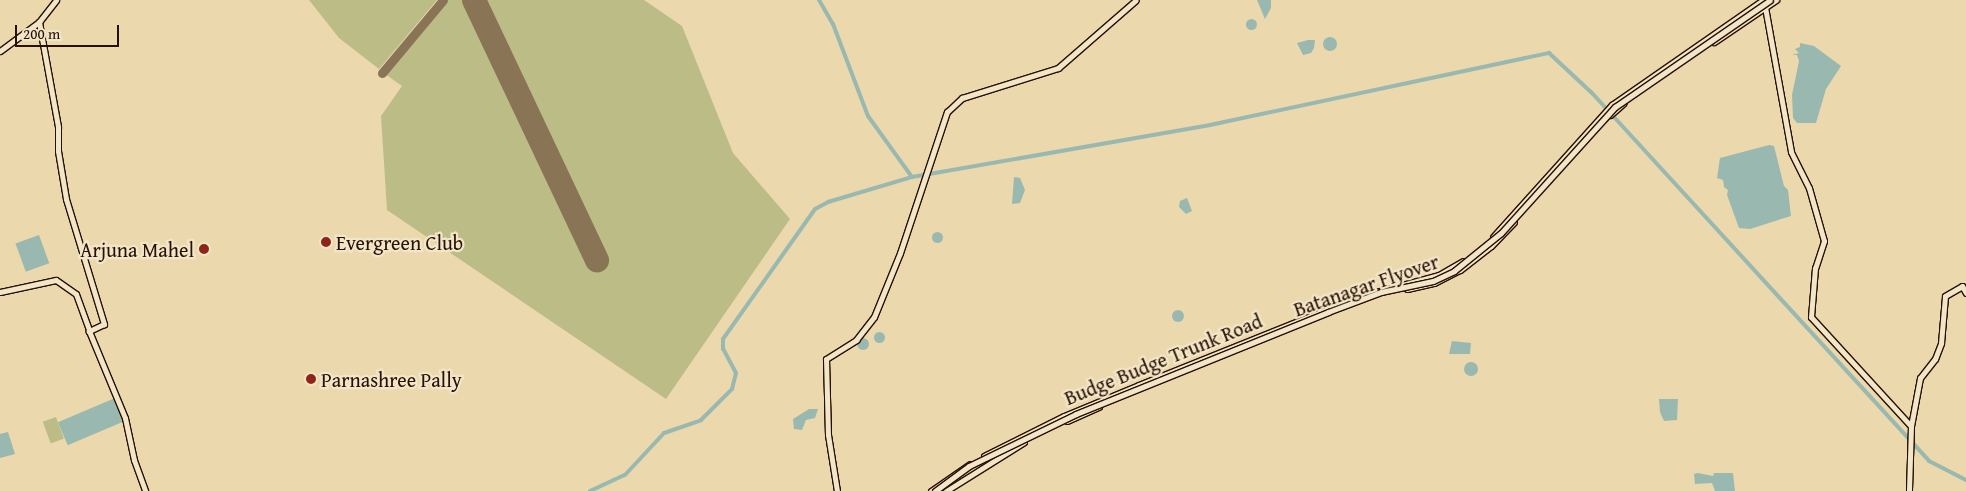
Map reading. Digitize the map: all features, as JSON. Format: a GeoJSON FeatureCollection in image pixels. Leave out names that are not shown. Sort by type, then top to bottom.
{"type":"FeatureCollection","features":[{"type":"Feature","properties":{"kind":"street"},"geometry":{"type":"LineString","coordinates":[[0,51],[39,22],[56,0]]}},
{"type":"Feature","properties":{"kind":"street"},"geometry":{"type":"LineString","coordinates":[[837,491],[828,435],[826,359],[856,340],[870,324],[929,171],[947,112],[956,101],[1053,70],[1136,0]]}},
{"type":"Feature","properties":{"kind":"street","name":"Batanagar Flyover"},"geometry":{"type":"LineString","coordinates":[[936,491],[969,466],[1084,411],[1373,295],[1433,281],[1454,271],[1502,233],[1615,107],[1770,0]]}},
{"type":"Feature","properties":{"kind":"street","name":"Budge Budge Trunk Road"},"geometry":{"type":"LineString","coordinates":[[946,491],[992,460],[1058,424],[1368,299],[1434,283],[1453,275],[1499,239],[1617,109],[1776,0]]}},
{"type":"Feature","properties":{"kind":"street"},"geometry":{"type":"LineString","coordinates":[[1762,1],[1766,8],[1791,152],[1809,188],[1824,241],[1814,274],[1811,317],[1911,426]]}},
{"type":"Feature","properties":{"kind":"street","name":"Budge Budge Trunk Road"},"geometry":{"type":"LineString","coordinates":[[931,491],[959,469],[1064,416],[1358,296],[1435,276],[1452,268],[1496,234],[1612,104],[1762,1]]}},
{"type":"Feature","properties":{"kind":"street"},"geometry":{"type":"LineString","coordinates":[[39,22],[58,127],[58,151],[66,199],[104,324],[89,330]]}},
{"type":"Feature","properties":{"kind":"street"},"geometry":{"type":"LineString","coordinates":[[0,292],[56,280],[76,294],[126,418],[134,460],[145,491]]}},
{"type":"Feature","properties":{"kind":"street"},"geometry":{"type":"LineString","coordinates":[[1908,491],[1910,432],[1920,378],[1935,358],[1941,343],[1945,296],[1962,286],[1966,293]]}},
{"type":"Feature","properties":{"kind":"green space"},"geometry":{"type":"Polygon","coordinates":[[[309,0],[437,0],[379,69],[339,38],[309,0]]]}},
{"type":"Feature","properties":{"kind":"green space"},"geometry":{"type":"Polygon","coordinates":[[[448,0],[465,0],[590,263],[604,256],[481,0],[644,0],[682,26],[733,153],[790,219],[666,399],[387,210],[381,116],[402,86],[385,74],[448,0]]]}},
{"type":"Feature","properties":{"kind":"green space"},"geometry":{"type":"Polygon","coordinates":[[[56,417],[64,439],[51,443],[43,422],[56,417]]]}},
{"type":"Feature","properties":{"kind":"water"},"geometry":{"type":"Polygon","coordinates":[[[1257,0],[1271,0],[1271,8],[1265,19],[1257,0]]]}},
{"type":"Feature","properties":{"kind":"water"},"geometry":{"type":"Polygon","coordinates":[[[1251,18],[1257,24],[1251,30],[1245,24],[1251,18]]]}},
{"type":"Feature","properties":{"kind":"water"},"geometry":{"type":"Polygon","coordinates":[[[1330,37],[1335,39],[1337,44],[1335,49],[1330,51],[1325,49],[1323,44],[1325,39],[1330,37]]]}},
{"type":"Feature","properties":{"kind":"water"},"geometry":{"type":"Polygon","coordinates":[[[1315,40],[1314,48],[1311,53],[1303,55],[1297,43],[1315,40]]]}},
{"type":"Feature","properties":{"kind":"water"},"geometry":{"type":"Polygon","coordinates":[[[1800,43],[1814,46],[1841,66],[1826,89],[1816,123],[1797,123],[1793,118],[1792,95],[1799,61],[1797,55],[1792,55],[1799,53],[1795,49],[1800,47],[1800,43]]]}},
{"type":"Feature","properties":{"kind":"water"},"geometry":{"type":"Polygon","coordinates":[[[1769,145],[1774,146],[1784,186],[1788,190],[1791,216],[1750,229],[1739,228],[1727,195],[1728,190],[1724,187],[1723,180],[1717,178],[1720,158],[1769,145]]]}},
{"type":"Feature","properties":{"kind":"water"},"geometry":{"type":"Polygon","coordinates":[[[1014,177],[1020,178],[1025,190],[1020,203],[1012,204],[1014,177]]]}},
{"type":"Feature","properties":{"kind":"water"},"geometry":{"type":"Polygon","coordinates":[[[1187,198],[1192,211],[1186,214],[1179,207],[1180,201],[1187,198]]]}},
{"type":"Feature","properties":{"kind":"water"},"geometry":{"type":"Polygon","coordinates":[[[937,231],[943,237],[937,243],[931,237],[937,231]]]}},
{"type":"Feature","properties":{"kind":"water"},"geometry":{"type":"Polygon","coordinates":[[[39,235],[49,263],[26,272],[16,244],[39,235]]]}},
{"type":"Feature","properties":{"kind":"water"},"geometry":{"type":"Polygon","coordinates":[[[1176,310],[1180,310],[1184,316],[1180,322],[1176,322],[1172,318],[1172,314],[1176,310]]]}},
{"type":"Feature","properties":{"kind":"water"},"geometry":{"type":"Polygon","coordinates":[[[879,331],[885,337],[879,343],[873,337],[879,331]]]}},
{"type":"Feature","properties":{"kind":"water"},"geometry":{"type":"Polygon","coordinates":[[[861,338],[865,338],[869,344],[865,350],[861,350],[857,346],[857,342],[861,338]]]}},
{"type":"Feature","properties":{"kind":"water"},"geometry":{"type":"Polygon","coordinates":[[[1452,341],[1471,343],[1470,354],[1449,354],[1452,341]]]}},
{"type":"Feature","properties":{"kind":"water"},"geometry":{"type":"Polygon","coordinates":[[[1471,362],[1476,364],[1478,369],[1476,374],[1471,376],[1466,374],[1464,369],[1466,364],[1471,362]]]}},
{"type":"Feature","properties":{"kind":"water"},"geometry":{"type":"Polygon","coordinates":[[[115,398],[125,421],[68,445],[58,422],[115,398]]]}},
{"type":"Feature","properties":{"kind":"water"},"geometry":{"type":"Polygon","coordinates":[[[1659,399],[1678,399],[1677,420],[1664,421],[1660,412],[1659,399]]]}},
{"type":"Feature","properties":{"kind":"water"},"geometry":{"type":"Polygon","coordinates":[[[809,409],[818,409],[815,418],[806,420],[802,430],[794,429],[793,419],[809,409]]]}},
{"type":"Feature","properties":{"kind":"water"},"geometry":{"type":"Polygon","coordinates":[[[8,432],[15,454],[0,458],[0,434],[8,432]]]}},
{"type":"Feature","properties":{"kind":"water"},"geometry":{"type":"Polygon","coordinates":[[[1714,473],[1733,473],[1735,491],[1715,491],[1712,483],[1695,484],[1694,474],[1713,476],[1714,473]]]}},
{"type":"Feature","properties":{"kind":"waterway"},"geometry":{"type":"LineString","coordinates":[[819,0],[833,24],[868,116],[912,177]]}},
{"type":"Feature","properties":{"kind":"waterway"},"geometry":{"type":"LineString","coordinates":[[590,491],[625,475],[664,433],[701,420],[732,389],[736,373],[723,349],[723,339],[815,209],[828,202],[912,177],[1210,125],[1549,53],[1592,93],[1929,461],[1966,480]]}},
{"type":"Feature","properties":{"kind":"taxiway"},"geometry":{"type":"LineString","coordinates":[[382,73],[443,0]]}},
{"type":"Feature","properties":{"kind":"runway"},"geometry":{"type":"LineString","coordinates":[[474,0],[597,260]]}},
{"type":"Feature","properties":{"kind":"place","name":"Evergreen Club"},"geometry":{"type":"Point","coordinates":[326,242]}},
{"type":"Feature","properties":{"kind":"place","name":"Arjuna Mahel"},"geometry":{"type":"Point","coordinates":[204,249]}},
{"type":"Feature","properties":{"kind":"place","name":"Parnashree Pally"},"geometry":{"type":"Point","coordinates":[311,379]}}]}
